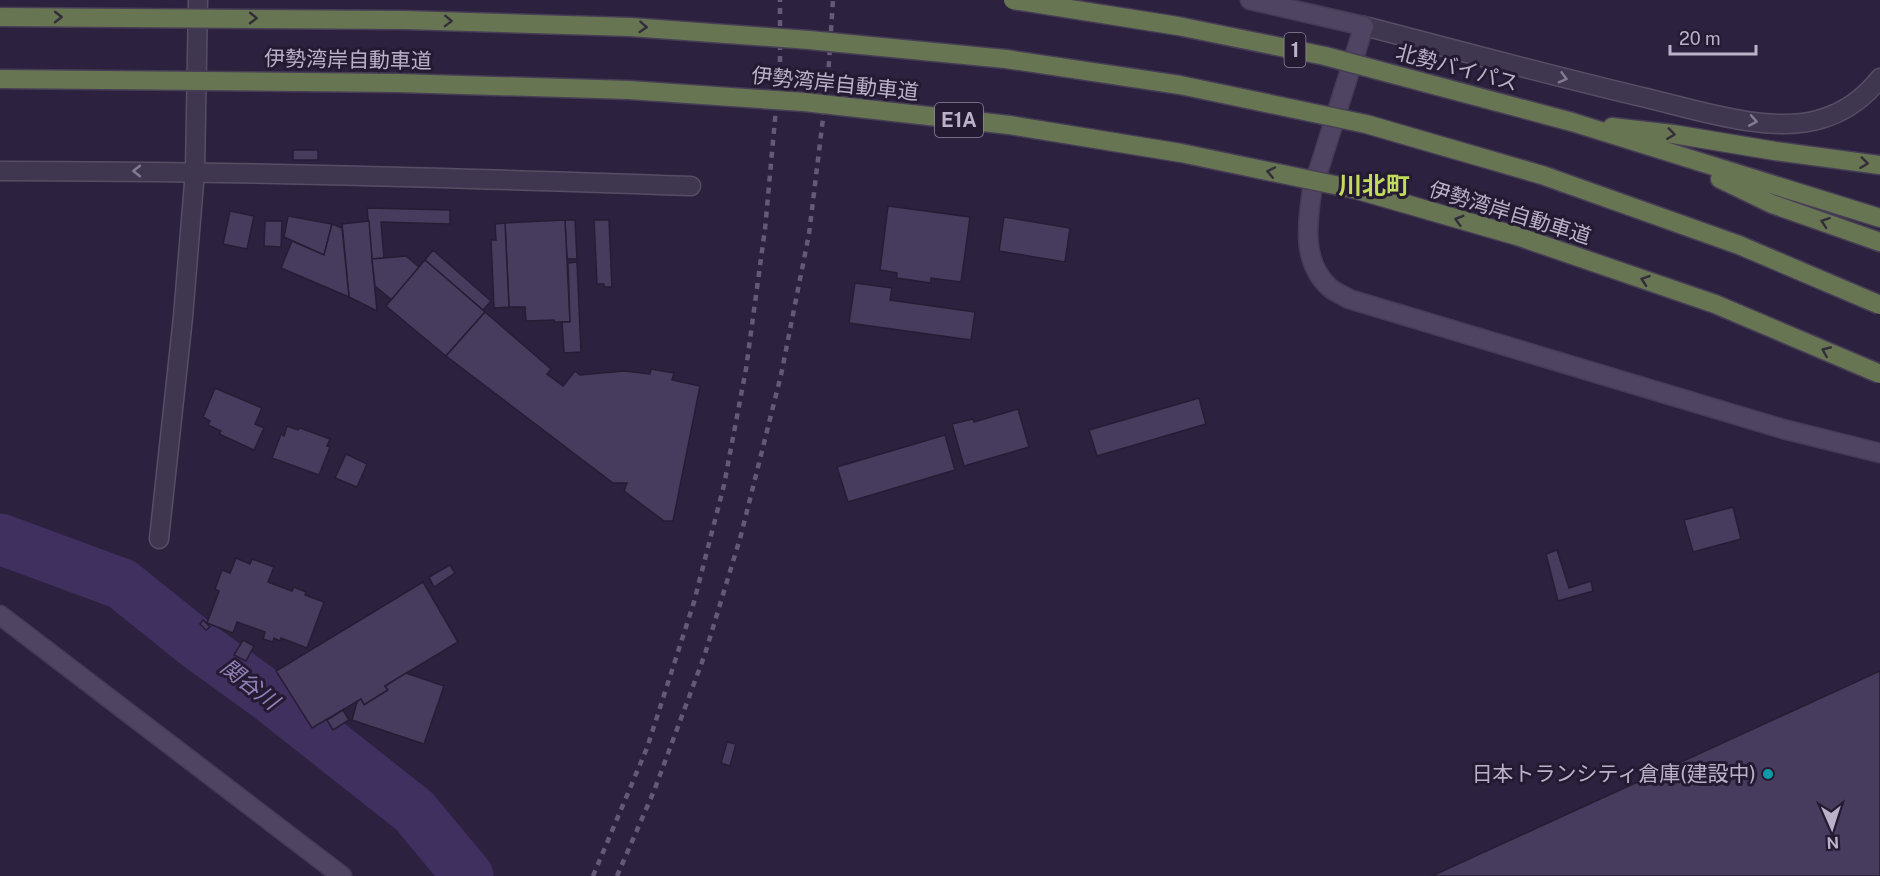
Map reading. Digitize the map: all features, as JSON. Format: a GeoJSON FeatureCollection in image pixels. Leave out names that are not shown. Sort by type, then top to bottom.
{"type":"FeatureCollection","features":[{"type":"Feature","properties":{"kind":"highway","name":"北勢バイパス"},"geometry":{"type":"LineString","coordinates":[[1013,0],[1178,26],[1324,56],[1572,122],[1880,219]]}},
{"type":"Feature","properties":{"kind":"highway","name":"伊勢湾岸自動車道"},"geometry":{"type":"LineString","coordinates":[[0,17],[405,20],[630,27],[809,40],[1006,59],[1180,85],[1366,124],[1542,175],[1739,245],[1880,305]]}},
{"type":"Feature","properties":{"kind":"highway","name":"伊勢湾岸自動車道"},"geometry":{"type":"LineString","coordinates":[[0,79],[386,83],[628,90],[804,102],[1032,129],[1181,153],[1365,192],[1517,236],[1715,304],[1880,374]]}},
{"type":"Feature","properties":{"kind":"highway","name":"1"},"geometry":{"type":"LineString","coordinates":[[1572,122],[1673,134],[1880,165]]}},
{"type":"Feature","properties":{"kind":"highway"},"geometry":{"type":"LineString","coordinates":[[1666,153],[1772,204],[1880,242]]}},
{"type":"Feature","properties":{"kind":"street"},"geometry":{"type":"LineString","coordinates":[[159,539],[183,317],[195,171],[198,0]]}},
{"type":"Feature","properties":{"kind":"street"},"geometry":{"type":"LineString","coordinates":[[1250,0],[1364,26],[1589,85],[1760,123],[1791,123],[1821,119],[1852,105],[1880,78]]}},
{"type":"Feature","properties":{"kind":"street"},"geometry":{"type":"LineString","coordinates":[[1364,26],[1312,191],[1308,217],[1308,246],[1315,269],[1329,287],[1350,299],[1562,363],[1783,429],[1880,453]]}},
{"type":"Feature","properties":{"kind":"street"},"geometry":{"type":"LineString","coordinates":[[0,171],[195,171],[691,186]]}},
{"type":"Feature","properties":{"kind":"street"},"geometry":{"type":"LineString","coordinates":[[0,615],[342,876]]}},
{"type":"Feature","properties":{"kind":"building"},"geometry":{"type":"Polygon","coordinates":[[[293,150],[318,150],[318,160],[293,160],[293,150]]]}},
{"type":"Feature","properties":{"kind":"building"},"geometry":{"type":"Polygon","coordinates":[[[888,206],[970,217],[961,282],[931,278],[931,283],[897,278],[897,273],[880,270],[888,206]]]}},
{"type":"Feature","properties":{"kind":"building"},"geometry":{"type":"Polygon","coordinates":[[[367,208],[450,210],[450,224],[381,222],[384,258],[372,259],[367,208]]]}},
{"type":"Feature","properties":{"kind":"building"},"geometry":{"type":"Polygon","coordinates":[[[230,211],[254,216],[247,249],[223,244],[230,211]]]}},
{"type":"Feature","properties":{"kind":"building"},"geometry":{"type":"Polygon","coordinates":[[[288,216],[332,224],[324,255],[284,237],[288,216]]]}},
{"type":"Feature","properties":{"kind":"building"},"geometry":{"type":"Polygon","coordinates":[[[1004,217],[1070,228],[1065,262],[999,251],[1004,217]]]}},
{"type":"Feature","properties":{"kind":"building"},"geometry":{"type":"Polygon","coordinates":[[[565,220],[575,220],[577,259],[567,259],[565,220]]]}},
{"type":"Feature","properties":{"kind":"building"},"geometry":{"type":"Polygon","coordinates":[[[565,220],[570,322],[526,321],[525,307],[509,307],[505,223],[565,220]]]}},
{"type":"Feature","properties":{"kind":"building"},"geometry":{"type":"Polygon","coordinates":[[[594,220],[609,220],[612,287],[597,284],[594,220]]]}},
{"type":"Feature","properties":{"kind":"building"},"geometry":{"type":"Polygon","coordinates":[[[265,221],[282,221],[281,247],[264,246],[265,221]]]}},
{"type":"Feature","properties":{"kind":"building"},"geometry":{"type":"Polygon","coordinates":[[[369,221],[377,311],[349,297],[342,224],[369,221]]]}},
{"type":"Feature","properties":{"kind":"building"},"geometry":{"type":"Polygon","coordinates":[[[505,223],[509,307],[494,308],[491,240],[496,240],[495,224],[505,223]]]}},
{"type":"Feature","properties":{"kind":"building"},"geometry":{"type":"Polygon","coordinates":[[[332,224],[342,228],[349,297],[281,268],[292,241],[324,255],[332,224]]]}},
{"type":"Feature","properties":{"kind":"building"},"geometry":{"type":"Polygon","coordinates":[[[433,250],[491,301],[483,310],[425,260],[433,250]]]}},
{"type":"Feature","properties":{"kind":"building"},"geometry":{"type":"Polygon","coordinates":[[[406,256],[419,267],[392,300],[375,286],[372,259],[406,256]]]}},
{"type":"Feature","properties":{"kind":"building"},"geometry":{"type":"Polygon","coordinates":[[[425,260],[485,312],[446,356],[386,306],[425,260]]]}},
{"type":"Feature","properties":{"kind":"building"},"geometry":{"type":"Polygon","coordinates":[[[577,262],[581,352],[564,353],[562,322],[570,322],[568,263],[577,262]]]}},
{"type":"Feature","properties":{"kind":"building"},"geometry":{"type":"Polygon","coordinates":[[[855,283],[892,288],[890,300],[975,312],[971,340],[849,323],[855,283]]]}},
{"type":"Feature","properties":{"kind":"building"},"geometry":{"type":"Polygon","coordinates":[[[485,312],[551,369],[547,374],[563,386],[575,371],[580,375],[624,371],[650,374],[651,369],[674,373],[672,380],[700,386],[673,521],[664,521],[624,491],[627,483],[613,483],[446,356],[485,312]]]}},
{"type":"Feature","properties":{"kind":"building"},"geometry":{"type":"Polygon","coordinates":[[[215,388],[262,408],[255,424],[264,428],[254,450],[219,434],[221,431],[208,425],[210,421],[203,417],[215,388]]]}},
{"type":"Feature","properties":{"kind":"building"},"geometry":{"type":"Polygon","coordinates":[[[1199,398],[1206,424],[1097,456],[1089,430],[1199,398]]]}},
{"type":"Feature","properties":{"kind":"building"},"geometry":{"type":"Polygon","coordinates":[[[1018,409],[1029,447],[964,466],[952,424],[973,419],[974,422],[1018,409]]]}},
{"type":"Feature","properties":{"kind":"building"},"geometry":{"type":"Polygon","coordinates":[[[287,426],[298,430],[300,428],[330,439],[327,446],[330,447],[319,475],[272,458],[281,434],[284,436],[287,426]]]}},
{"type":"Feature","properties":{"kind":"building"},"geometry":{"type":"Polygon","coordinates":[[[945,435],[955,470],[848,502],[837,467],[945,435]]]}},
{"type":"Feature","properties":{"kind":"building"},"geometry":{"type":"Polygon","coordinates":[[[346,454],[367,464],[357,487],[335,478],[346,454]]]}},
{"type":"Feature","properties":{"kind":"building"},"geometry":{"type":"Polygon","coordinates":[[[1733,507],[1741,539],[1693,552],[1684,520],[1733,507]]]}},
{"type":"Feature","properties":{"kind":"building"},"geometry":{"type":"Polygon","coordinates":[[[1557,550],[1569,588],[1591,581],[1593,591],[1558,601],[1546,554],[1557,550]]]}},
{"type":"Feature","properties":{"kind":"building"},"geometry":{"type":"Polygon","coordinates":[[[236,558],[250,564],[252,559],[274,567],[268,582],[292,591],[294,587],[306,592],[305,595],[324,602],[307,648],[281,638],[280,641],[274,638],[273,642],[263,639],[265,632],[237,622],[233,633],[207,623],[219,591],[215,589],[222,570],[230,573],[236,558]]]}},
{"type":"Feature","properties":{"kind":"building"},"geometry":{"type":"Polygon","coordinates":[[[450,565],[455,573],[434,587],[429,577],[450,565]]]}},
{"type":"Feature","properties":{"kind":"building"},"geometry":{"type":"Polygon","coordinates":[[[423,582],[458,642],[385,686],[388,690],[364,705],[361,699],[312,728],[276,671],[423,582]]]}},
{"type":"Feature","properties":{"kind":"building"},"geometry":{"type":"Polygon","coordinates":[[[203,620],[210,627],[206,630],[200,624],[203,620]]]}},
{"type":"Feature","properties":{"kind":"building"},"geometry":{"type":"Polygon","coordinates":[[[243,640],[254,646],[246,661],[234,655],[243,640]]]}},
{"type":"Feature","properties":{"kind":"building","name":"日本トランシティ倉庫(建設中)"},"geometry":{"type":"Polygon","coordinates":[[[1880,671],[1880,876],[1432,876],[1880,671]]]}},
{"type":"Feature","properties":{"kind":"building"},"geometry":{"type":"Polygon","coordinates":[[[406,673],[444,686],[424,744],[352,720],[357,702],[361,699],[364,705],[388,690],[385,686],[406,673]]]}},
{"type":"Feature","properties":{"kind":"building"},"geometry":{"type":"Polygon","coordinates":[[[343,710],[349,720],[333,730],[327,720],[343,710]]]}},
{"type":"Feature","properties":{"kind":"building"},"geometry":{"type":"Polygon","coordinates":[[[727,742],[736,744],[730,766],[721,763],[727,742]]]}},
{"type":"Feature","properties":{"kind":"waterway","name":"関谷川"},"geometry":{"type":"LineString","coordinates":[[0,539],[122,584],[414,811],[468,876]]}},
{"type":"Feature","properties":{"kind":"railway"},"geometry":{"type":"LineString","coordinates":[[593,876],[647,748],[694,602],[724,485],[746,369],[765,229],[780,65],[780,0]]}},
{"type":"Feature","properties":{"kind":"railway"},"geometry":{"type":"LineString","coordinates":[[617,876],[654,791],[705,654],[741,535],[781,375],[809,234],[828,77],[833,0]]}},
{"type":"Feature","properties":{"kind":"place","name":"日本トランシティ倉庫(建設中)"},"geometry":{"type":"Point","coordinates":[1768,774]}},
{"type":"Feature","properties":{"kind":"district","name":"川北町"},"geometry":{"type":"Point","coordinates":[1374,186]}}]}
